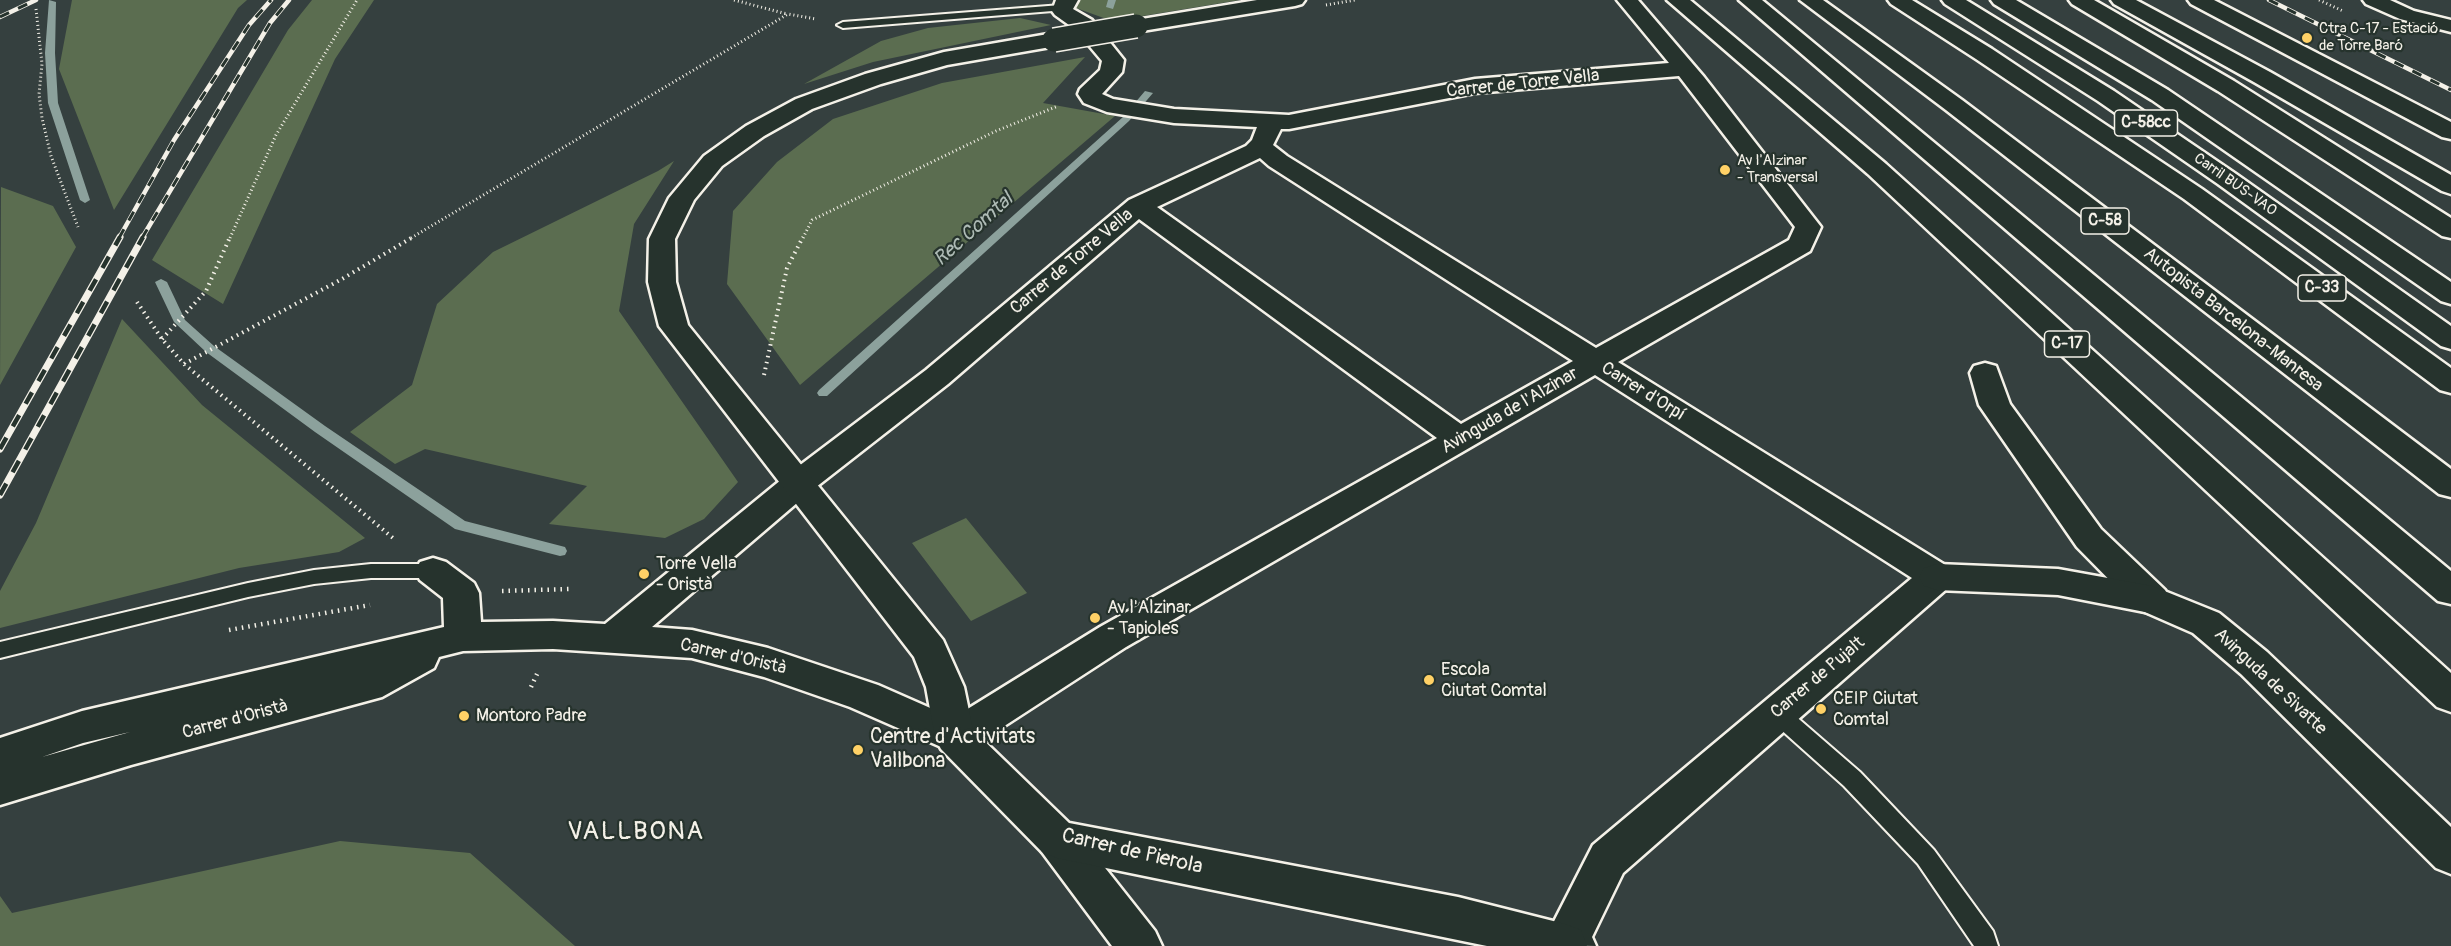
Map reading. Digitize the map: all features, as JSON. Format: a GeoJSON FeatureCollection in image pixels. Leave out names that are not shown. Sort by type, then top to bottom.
{"type":"FeatureCollection","features":[{"type":"Feature","properties":{"kind":"main road"},"geometry":{"type":"LineString","coordinates":[[955,737],[945,687],[930,650],[674,326],[662,282],[662,239],[682,198],[713,161],[755,131],[804,104],[873,79],[944,59],[1295,0]]}},
{"type":"Feature","properties":{"kind":"main road","name":"Avinguda de l'Alzinar"},"geometry":{"type":"LineString","coordinates":[[955,737],[1113,637],[1461,440],[1800,244],[1808,227],[1696,82],[1627,0]]}},
{"type":"Feature","properties":{"kind":"main road","name":"C-17"},"geometry":{"type":"LineString","coordinates":[[1677,0],[1876,169],[2451,696]]}},
{"type":"Feature","properties":{"kind":"main road"},"geometry":{"type":"LineString","coordinates":[[1749,0],[2451,591]]}},
{"type":"Feature","properties":{"kind":"main road","name":"Autopista Barcelona-Manresa"},"geometry":{"type":"LineString","coordinates":[[1810,0],[1954,105],[2451,486]]}},
{"type":"Feature","properties":{"kind":"main road","name":"C-33"},"geometry":{"type":"LineString","coordinates":[[1898,0],[2193,194],[2451,383]]}},
{"type":"Feature","properties":{"kind":"main road","name":"Carril BUS-VAO"},"geometry":{"type":"LineString","coordinates":[[1952,0],[2106,96],[2335,255],[2451,340]]}},
{"type":"Feature","properties":{"kind":"main road"},"geometry":{"type":"LineString","coordinates":[[2001,0],[2160,95],[2329,208],[2451,295]]}},
{"type":"Feature","properties":{"kind":"main road"},"geometry":{"type":"LineString","coordinates":[[2079,0],[2226,86],[2451,230]]}},
{"type":"Feature","properties":{"kind":"main road"},"geometry":{"type":"LineString","coordinates":[[2121,0],[2262,77],[2451,186]]}},
{"type":"Feature","properties":{"kind":"main road"},"geometry":{"type":"LineString","coordinates":[[2198,0],[2451,132]]}},
{"type":"Feature","properties":{"kind":"main road"},"geometry":{"type":"LineString","coordinates":[[2373,0],[2407,15],[2451,40]]}},
{"type":"Feature","properties":{"kind":"main road"},"geometry":{"type":"LineString","coordinates":[[1064,4],[1068,16],[1084,26],[1113,60],[1111,72],[1091,89],[1090,94],[1098,102],[1148,112],[1204,119],[1265,134]]}},
{"type":"Feature","properties":{"kind":"main road"},"geometry":{"type":"LineString","coordinates":[[2407,15],[2451,26]]}},
{"type":"Feature","properties":{"kind":"main road","name":"Carrer de Torre Vella"},"geometry":{"type":"LineString","coordinates":[[614,638],[799,483],[937,377],[1138,206],[1242,158],[1265,134],[1304,121],[1475,86],[1683,69]]}},
{"type":"Feature","properties":{"kind":"main road","name":"Carrer d'Orpí"},"geometry":{"type":"LineString","coordinates":[[1265,134],[1278,161],[1937,577]]}},
{"type":"Feature","properties":{"kind":"main road"},"geometry":{"type":"LineString","coordinates":[[1138,206],[1461,440]]}},
{"type":"Feature","properties":{"kind":"main road","name":"Avinguda de Sivatte"},"geometry":{"type":"LineString","coordinates":[[1985,373],[1995,405],[2089,538],[2152,600],[2206,623],[2254,663],[2451,855]]}},
{"type":"Feature","properties":{"kind":"main road"},"geometry":{"type":"LineString","coordinates":[[433,571],[461,593],[463,637]]}},
{"type":"Feature","properties":{"kind":"main road"},"geometry":{"type":"LineString","coordinates":[[1937,577],[2058,582],[2152,600]]}},
{"type":"Feature","properties":{"kind":"main road","name":"Carrer de Pujalt"},"geometry":{"type":"LineString","coordinates":[[1569,945],[1608,859],[1937,577]]}},
{"type":"Feature","properties":{"kind":"main road","name":"Carrer d'Oristà"},"geometry":{"type":"LineString","coordinates":[[0,755],[82,727],[463,637],[553,635],[692,644],[768,663],[864,696],[955,737]]}},
{"type":"Feature","properties":{"kind":"main road","name":"Carrer d'Oristà"},"geometry":{"type":"LineString","coordinates":[[0,786],[131,748],[368,686],[463,637]]}},
{"type":"Feature","properties":{"kind":"main road","name":"Carrer de Pierola"},"geometry":{"type":"LineString","coordinates":[[955,737],[1057,839],[1458,918],[1569,945]]}},
{"type":"Feature","properties":{"kind":"main road"},"geometry":{"type":"LineString","coordinates":[[1057,839],[1139,946]]}},
{"type":"Feature","properties":{"kind":"lane"},"geometry":{"type":"LineString","coordinates":[[843,25],[1064,4]]}},
{"type":"Feature","properties":{"kind":"lane"},"geometry":{"type":"LineString","coordinates":[[0,650],[248,590],[314,577],[371,571],[433,571]]}},
{"type":"Feature","properties":{"kind":"lane"},"geometry":{"type":"LineString","coordinates":[[1777,713],[1852,779],[1926,857],[1984,939],[1986,946]]}},
{"type":"Feature","properties":{"kind":"path"},"geometry":{"type":"LineString","coordinates":[[162,339],[206,291],[276,135],[357,0]]}},
{"type":"Feature","properties":{"kind":"path"},"geometry":{"type":"LineString","coordinates":[[734,0],[843,25]]}},
{"type":"Feature","properties":{"kind":"path"},"geometry":{"type":"LineString","coordinates":[[2319,0],[2329,5]]}},
{"type":"Feature","properties":{"kind":"path"},"geometry":{"type":"LineString","coordinates":[[36,9],[42,64],[39,94],[42,118],[51,156],[78,227]]}},
{"type":"Feature","properties":{"kind":"path"},"geometry":{"type":"LineString","coordinates":[[184,364],[342,279],[788,14]]}},
{"type":"Feature","properties":{"kind":"path"},"geometry":{"type":"LineString","coordinates":[[764,375],[787,268],[812,220],[996,130],[1090,94]]}},
{"type":"Feature","properties":{"kind":"path"},"geometry":{"type":"LineString","coordinates":[[137,302],[162,339],[184,364],[238,412],[433,571]]}},
{"type":"Feature","properties":{"kind":"path"},"geometry":{"type":"LineString","coordinates":[[461,593],[571,589]]}},
{"type":"Feature","properties":{"kind":"path"},"geometry":{"type":"LineString","coordinates":[[226,630],[375,605]]}},
{"type":"Feature","properties":{"kind":"path"},"geometry":{"type":"LineString","coordinates":[[531,687],[538,671]]}},
{"type":"Feature","properties":{"kind":"green space"},"geometry":{"type":"Polygon","coordinates":[[[72,0],[247,0],[238,8],[114,210],[59,69],[72,0]]]}},
{"type":"Feature","properties":{"kind":"green space"},"geometry":{"type":"Polygon","coordinates":[[[312,0],[374,0],[335,59],[223,304],[152,260],[288,30],[312,0]]]}},
{"type":"Feature","properties":{"kind":"green space"},"geometry":{"type":"Polygon","coordinates":[[[1054,0],[1240,0],[1112,21],[1054,0]]]}},
{"type":"Feature","properties":{"kind":"green space"},"geometry":{"type":"Polygon","coordinates":[[[1020,18],[1051,25],[873,62],[804,84],[881,41],[928,28],[1020,18]]]}},
{"type":"Feature","properties":{"kind":"green space"},"geometry":{"type":"Polygon","coordinates":[[[1085,57],[1043,103],[1115,116],[800,385],[727,284],[733,211],[777,162],[833,119],[942,83],[1085,57]]]}},
{"type":"Feature","properties":{"kind":"green space"},"geometry":{"type":"Polygon","coordinates":[[[674,161],[634,224],[619,311],[738,482],[704,519],[665,538],[549,524],[587,486],[425,449],[395,464],[350,432],[412,385],[437,304],[493,252],[674,161]]]}},
{"type":"Feature","properties":{"kind":"green space"},"geometry":{"type":"Polygon","coordinates":[[[1,187],[53,206],[76,247],[0,385],[1,187]]]}},
{"type":"Feature","properties":{"kind":"green space"},"geometry":{"type":"Polygon","coordinates":[[[122,319],[202,405],[365,538],[339,552],[239,568],[0,628],[0,591],[36,523],[122,319]]]}},
{"type":"Feature","properties":{"kind":"green space"},"geometry":{"type":"Polygon","coordinates":[[[966,518],[1027,593],[971,621],[912,543],[966,518]]]}},
{"type":"Feature","properties":{"kind":"green space"},"geometry":{"type":"Polygon","coordinates":[[[340,841],[470,853],[575,946],[0,946],[0,896],[12,913],[340,841]]]}},
{"type":"Feature","properties":{"kind":"waterway","name":"Rec Comtal"},"geometry":{"type":"LineString","coordinates":[[1110,7],[1112,0]]}},
{"type":"Feature","properties":{"kind":"waterway"},"geometry":{"type":"LineString","coordinates":[[52,2],[50,53],[53,103],[85,200]]}},
{"type":"Feature","properties":{"kind":"waterway","name":"Rec Comtal"},"geometry":{"type":"LineString","coordinates":[[823,393],[1126,119],[1148,93]]}},
{"type":"Feature","properties":{"kind":"waterway"},"geometry":{"type":"LineString","coordinates":[[161,282],[180,322],[210,349],[320,429],[460,525],[560,551]]}},
{"type":"Feature","properties":{"kind":"railway"},"geometry":{"type":"LineString","coordinates":[[0,17],[36,0]]}},
{"type":"Feature","properties":{"kind":"railway"},"geometry":{"type":"LineString","coordinates":[[119,238],[174,140],[249,25],[271,0]]}},
{"type":"Feature","properties":{"kind":"railway"},"geometry":{"type":"LineString","coordinates":[[142,238],[270,23],[289,0]]}},
{"type":"Feature","properties":{"kind":"railway"},"geometry":{"type":"LineString","coordinates":[[2269,0],[2451,90]]}},
{"type":"Feature","properties":{"kind":"railway"},"geometry":{"type":"LineString","coordinates":[[0,449],[120,237]]}},
{"type":"Feature","properties":{"kind":"railway"},"geometry":{"type":"LineString","coordinates":[[0,495],[143,237]]}},
{"type":"Feature","properties":{"kind":"place","name":"Ctra C-17 - Estació de Torre Baró"},"geometry":{"type":"Point","coordinates":[2307,38]}},
{"type":"Feature","properties":{"kind":"place","name":"Av l'Alzinar - Transversal"},"geometry":{"type":"Point","coordinates":[1725,170]}},
{"type":"Feature","properties":{"kind":"place","name":"Torre Vella - Oristà"},"geometry":{"type":"Point","coordinates":[644,574]}},
{"type":"Feature","properties":{"kind":"place","name":"Av l'Alzinar - Tapioles"},"geometry":{"type":"Point","coordinates":[1095,618]}},
{"type":"Feature","properties":{"kind":"place","name":"Escola Ciutat Comtal"},"geometry":{"type":"Point","coordinates":[1429,680]}},
{"type":"Feature","properties":{"kind":"place","name":"CEIP Ciutat Comtal"},"geometry":{"type":"Point","coordinates":[1821,709]}},
{"type":"Feature","properties":{"kind":"place","name":"Montoro Padre"},"geometry":{"type":"Point","coordinates":[464,716]}},
{"type":"Feature","properties":{"kind":"place","name":"Centre d'Activitats Vallbona"},"geometry":{"type":"Point","coordinates":[858,750]}},
{"type":"Feature","properties":{"kind":"district","name":"VALLBONA"},"geometry":{"type":"Point","coordinates":[636,832]}}]}
